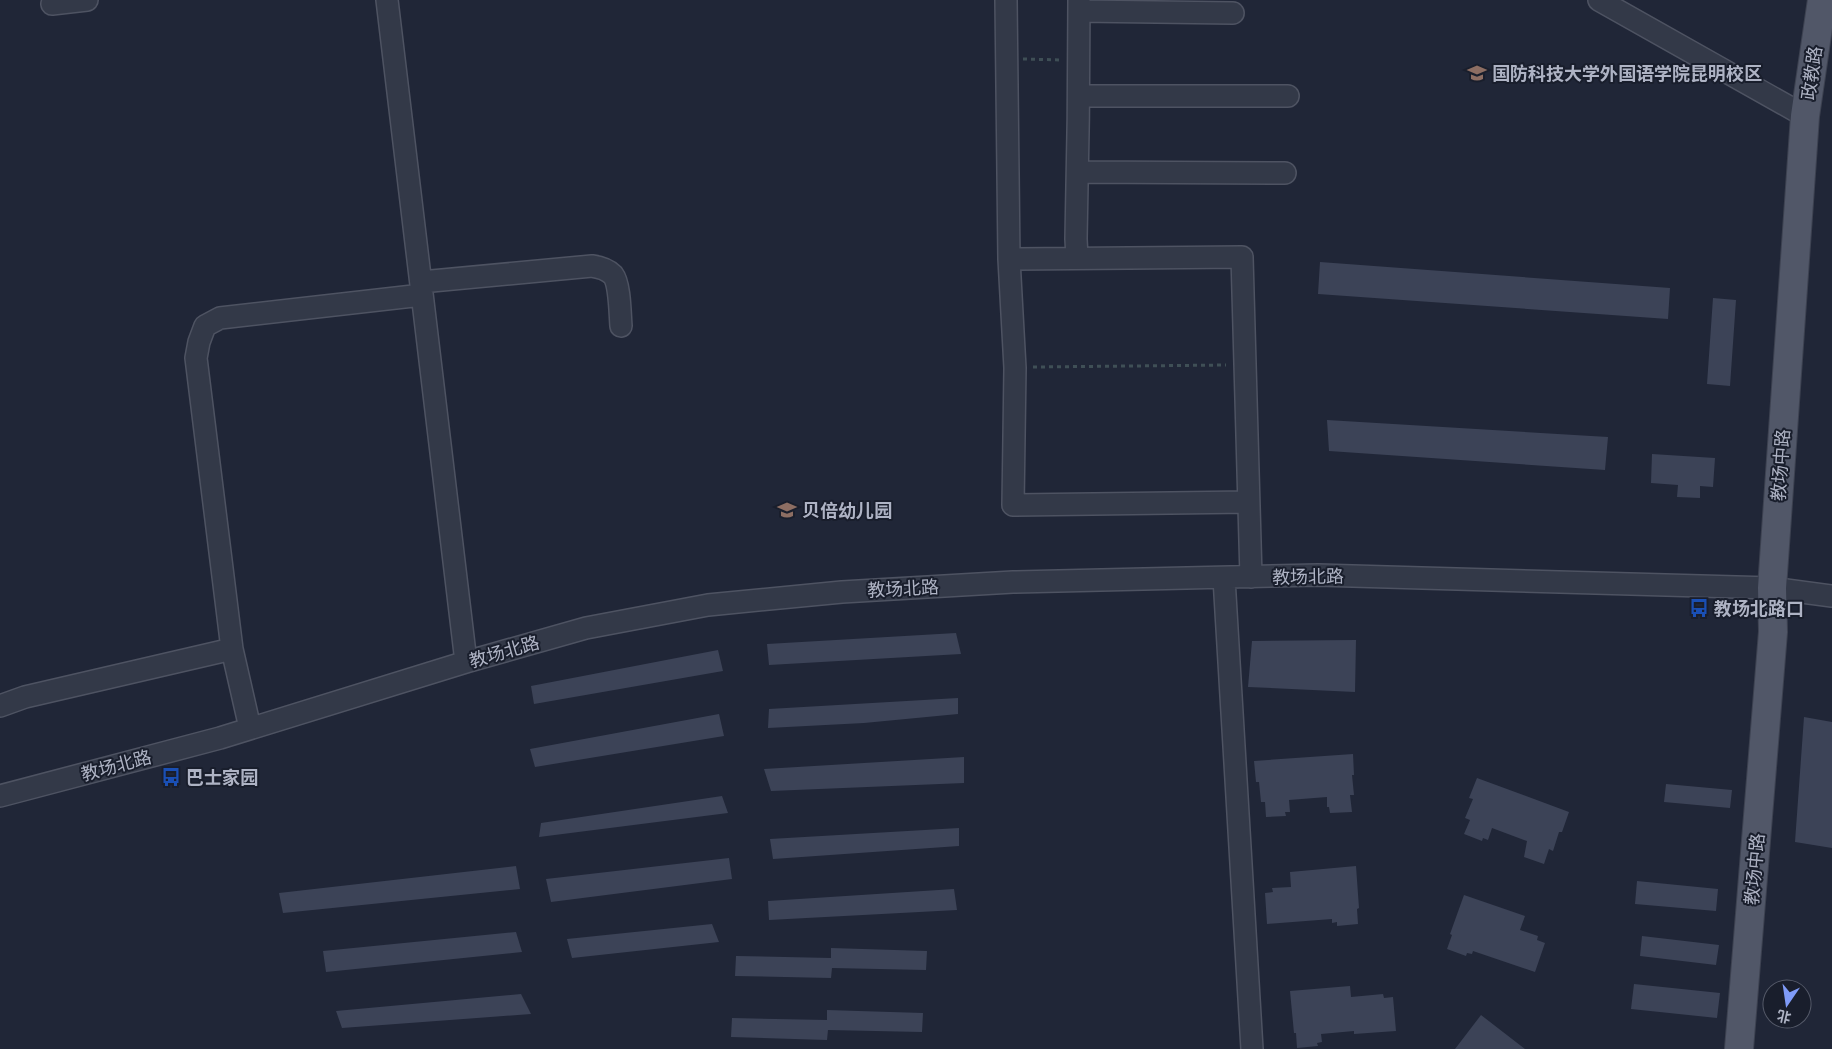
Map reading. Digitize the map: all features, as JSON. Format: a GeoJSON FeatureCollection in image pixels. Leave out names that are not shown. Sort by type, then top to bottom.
{"type":"FeatureCollection","features":[{"type":"Feature","properties":{"kind":"main road","name":"政教路"},"geometry":{"type":"LineString","coordinates":[[1805,116],[1822,0]]}},
{"type":"Feature","properties":{"kind":"main road","name":"教场中路"},"geometry":{"type":"LineString","coordinates":[[1739,1049],[1774,632],[1772,588],[1805,116]]}},
{"type":"Feature","properties":{"kind":"street"},"geometry":{"type":"LineString","coordinates":[[52,4],[87,0]]}},
{"type":"Feature","properties":{"kind":"street"},"geometry":{"type":"LineString","coordinates":[[387,0],[466,662]]}},
{"type":"Feature","properties":{"kind":"street"},"geometry":{"type":"LineString","coordinates":[[1006,0],[1009,259],[1015,368],[1013,505],[1248,502]]}},
{"type":"Feature","properties":{"kind":"street"},"geometry":{"type":"LineString","coordinates":[[1599,0],[1805,116]]}},
{"type":"Feature","properties":{"kind":"street"},"geometry":{"type":"LineString","coordinates":[[1077,258],[1080,96],[1078,60],[1079,5],[1233,13]]}},
{"type":"Feature","properties":{"kind":"street"},"geometry":{"type":"LineString","coordinates":[[1080,96],[1288,96]]}},
{"type":"Feature","properties":{"kind":"street"},"geometry":{"type":"LineString","coordinates":[[1078,172],[1285,173]]}},
{"type":"Feature","properties":{"kind":"street"},"geometry":{"type":"LineString","coordinates":[[1009,259],[1242,257],[1251,577]]}},
{"type":"Feature","properties":{"kind":"street"},"geometry":{"type":"LineString","coordinates":[[250,728],[232,649],[196,358],[198,342],[205,326],[220,318],[236,315],[592,266],[600,267],[614,276],[621,326]]}},
{"type":"Feature","properties":{"kind":"street","name":"教场北路"},"geometry":{"type":"LineString","coordinates":[[0,796],[250,728],[466,662],[586,628],[708,605],[842,592],[1013,582],[1318,575],[1772,588],[1832,596]]}},
{"type":"Feature","properties":{"kind":"street"},"geometry":{"type":"LineString","coordinates":[[1224,578],[1252,1049]]}},
{"type":"Feature","properties":{"kind":"street"},"geometry":{"type":"LineString","coordinates":[[0,706],[25,697],[232,649]]}},
{"type":"Feature","properties":{"kind":"path"},"geometry":{"type":"LineString","coordinates":[[1007,59],[1078,60]]}},
{"type":"Feature","properties":{"kind":"path"},"geometry":{"type":"LineString","coordinates":[[1015,368],[1244,365]]}},
{"type":"Feature","properties":{"kind":"building"},"geometry":{"type":"Polygon","coordinates":[[[1320,262],[1670,288],[1668,319],[1318,294],[1320,262]]]}},
{"type":"Feature","properties":{"kind":"building"},"geometry":{"type":"Polygon","coordinates":[[[1713,298],[1736,300],[1730,386],[1707,384],[1713,298]]]}},
{"type":"Feature","properties":{"kind":"building"},"geometry":{"type":"Polygon","coordinates":[[[1327,420],[1608,437],[1605,470],[1329,451],[1327,420]]]}},
{"type":"Feature","properties":{"kind":"building"},"geometry":{"type":"Polygon","coordinates":[[[1652,454],[1715,458],[1713,487],[1700,486],[1700,498],[1677,497],[1678,485],[1651,483],[1652,454]]]}},
{"type":"Feature","properties":{"kind":"building"},"geometry":{"type":"Polygon","coordinates":[[[956,633],[961,654],[769,665],[767,644],[956,633]]]}},
{"type":"Feature","properties":{"kind":"building"},"geometry":{"type":"Polygon","coordinates":[[[1356,640],[1355,692],[1248,687],[1252,641],[1356,640]]]}},
{"type":"Feature","properties":{"kind":"building"},"geometry":{"type":"Polygon","coordinates":[[[718,650],[723,671],[534,704],[531,686],[718,650]]]}},
{"type":"Feature","properties":{"kind":"building"},"geometry":{"type":"Polygon","coordinates":[[[958,698],[958,714],[864,723],[768,728],[769,709],[958,698]]]}},
{"type":"Feature","properties":{"kind":"building"},"geometry":{"type":"Polygon","coordinates":[[[719,714],[724,736],[535,767],[530,749],[719,714]]]}},
{"type":"Feature","properties":{"kind":"building"},"geometry":{"type":"Polygon","coordinates":[[[1804,717],[1832,722],[1832,848],[1795,842],[1804,717]]]}},
{"type":"Feature","properties":{"kind":"building"},"geometry":{"type":"Polygon","coordinates":[[[1353,754],[1354,775],[1352,775],[1354,795],[1350,795],[1352,812],[1330,813],[1329,807],[1327,807],[1327,797],[1289,800],[1290,812],[1285,812],[1286,816],[1266,817],[1265,802],[1261,802],[1259,782],[1256,782],[1254,761],[1353,754]]]}},
{"type":"Feature","properties":{"kind":"building"},"geometry":{"type":"Polygon","coordinates":[[[964,757],[964,783],[771,791],[764,769],[964,757]]]}},
{"type":"Feature","properties":{"kind":"building"},"geometry":{"type":"Polygon","coordinates":[[[1477,778],[1569,812],[1562,832],[1559,832],[1553,851],[1549,849],[1544,864],[1524,857],[1527,841],[1492,828],[1488,840],[1483,838],[1482,841],[1464,834],[1470,820],[1465,818],[1473,799],[1469,798],[1477,778]]]}},
{"type":"Feature","properties":{"kind":"building"},"geometry":{"type":"Polygon","coordinates":[[[1666,784],[1732,790],[1730,808],[1664,802],[1666,784]]]}},
{"type":"Feature","properties":{"kind":"building"},"geometry":{"type":"Polygon","coordinates":[[[722,796],[728,813],[539,837],[541,823],[722,796]]]}},
{"type":"Feature","properties":{"kind":"building"},"geometry":{"type":"Polygon","coordinates":[[[959,828],[959,846],[773,859],[770,839],[959,828]]]}},
{"type":"Feature","properties":{"kind":"building"},"geometry":{"type":"Polygon","coordinates":[[[729,858],[732,879],[551,902],[546,879],[729,858]]]}},
{"type":"Feature","properties":{"kind":"building"},"geometry":{"type":"Polygon","coordinates":[[[516,866],[520,889],[283,913],[279,893],[516,866]]]}},
{"type":"Feature","properties":{"kind":"building"},"geometry":{"type":"Polygon","coordinates":[[[1356,866],[1359,908],[1357,909],[1358,924],[1337,926],[1337,922],[1332,923],[1332,919],[1267,924],[1265,893],[1273,892],[1272,888],[1291,887],[1290,872],[1356,866]]]}},
{"type":"Feature","properties":{"kind":"building"},"geometry":{"type":"Polygon","coordinates":[[[1637,881],[1718,889],[1716,911],[1635,904],[1637,881]]]}},
{"type":"Feature","properties":{"kind":"building"},"geometry":{"type":"Polygon","coordinates":[[[954,889],[957,910],[769,920],[768,901],[954,889]]]}},
{"type":"Feature","properties":{"kind":"building"},"geometry":{"type":"Polygon","coordinates":[[[1464,895],[1525,916],[1520,930],[1538,936],[1537,940],[1545,943],[1535,972],[1473,951],[1472,954],[1467,953],[1466,956],[1447,949],[1452,935],[1450,934],[1464,895]]]}},
{"type":"Feature","properties":{"kind":"building"},"geometry":{"type":"Polygon","coordinates":[[[712,924],[719,942],[572,958],[567,939],[712,924]]]}},
{"type":"Feature","properties":{"kind":"building"},"geometry":{"type":"Polygon","coordinates":[[[516,932],[522,952],[326,972],[323,951],[516,932]]]}},
{"type":"Feature","properties":{"kind":"building"},"geometry":{"type":"Polygon","coordinates":[[[1642,936],[1719,945],[1716,965],[1640,956],[1642,936]]]}},
{"type":"Feature","properties":{"kind":"building"},"geometry":{"type":"Polygon","coordinates":[[[831,948],[927,951],[926,970],[832,968],[831,978],[735,976],[736,956],[831,958],[831,948]]]}},
{"type":"Feature","properties":{"kind":"building"},"geometry":{"type":"Polygon","coordinates":[[[1634,984],[1720,993],[1717,1018],[1631,1009],[1634,984]]]}},
{"type":"Feature","properties":{"kind":"building"},"geometry":{"type":"Polygon","coordinates":[[[1350,986],[1351,997],[1383,994],[1384,998],[1393,997],[1396,1031],[1354,1034],[1354,1031],[1321,1034],[1322,1042],[1317,1043],[1318,1046],[1297,1048],[1290,991],[1350,986]]]}},
{"type":"Feature","properties":{"kind":"building"},"geometry":{"type":"Polygon","coordinates":[[[521,994],[531,1014],[342,1028],[336,1011],[521,994]]]}},
{"type":"Feature","properties":{"kind":"building"},"geometry":{"type":"Polygon","coordinates":[[[827,1010],[923,1013],[922,1032],[828,1030],[827,1040],[731,1037],[732,1018],[827,1020],[827,1010]]]}},
{"type":"Feature","properties":{"kind":"building"},"geometry":{"type":"Polygon","coordinates":[[[1481,1015],[1525,1049],[1455,1049],[1481,1015]]]}},
{"type":"Feature","properties":{"kind":"place","name":"国防科技大学外国语学院昆明校区"},"geometry":{"type":"Point","coordinates":[1477,73]}},
{"type":"Feature","properties":{"kind":"place","name":"贝倍幼儿园"},"geometry":{"type":"Point","coordinates":[787,510]}},
{"type":"Feature","properties":{"kind":"place","name":"教场北路口"},"geometry":{"type":"Point","coordinates":[1699,608]}},
{"type":"Feature","properties":{"kind":"place","name":"巴士家园"},"geometry":{"type":"Point","coordinates":[171,777]}}]}
